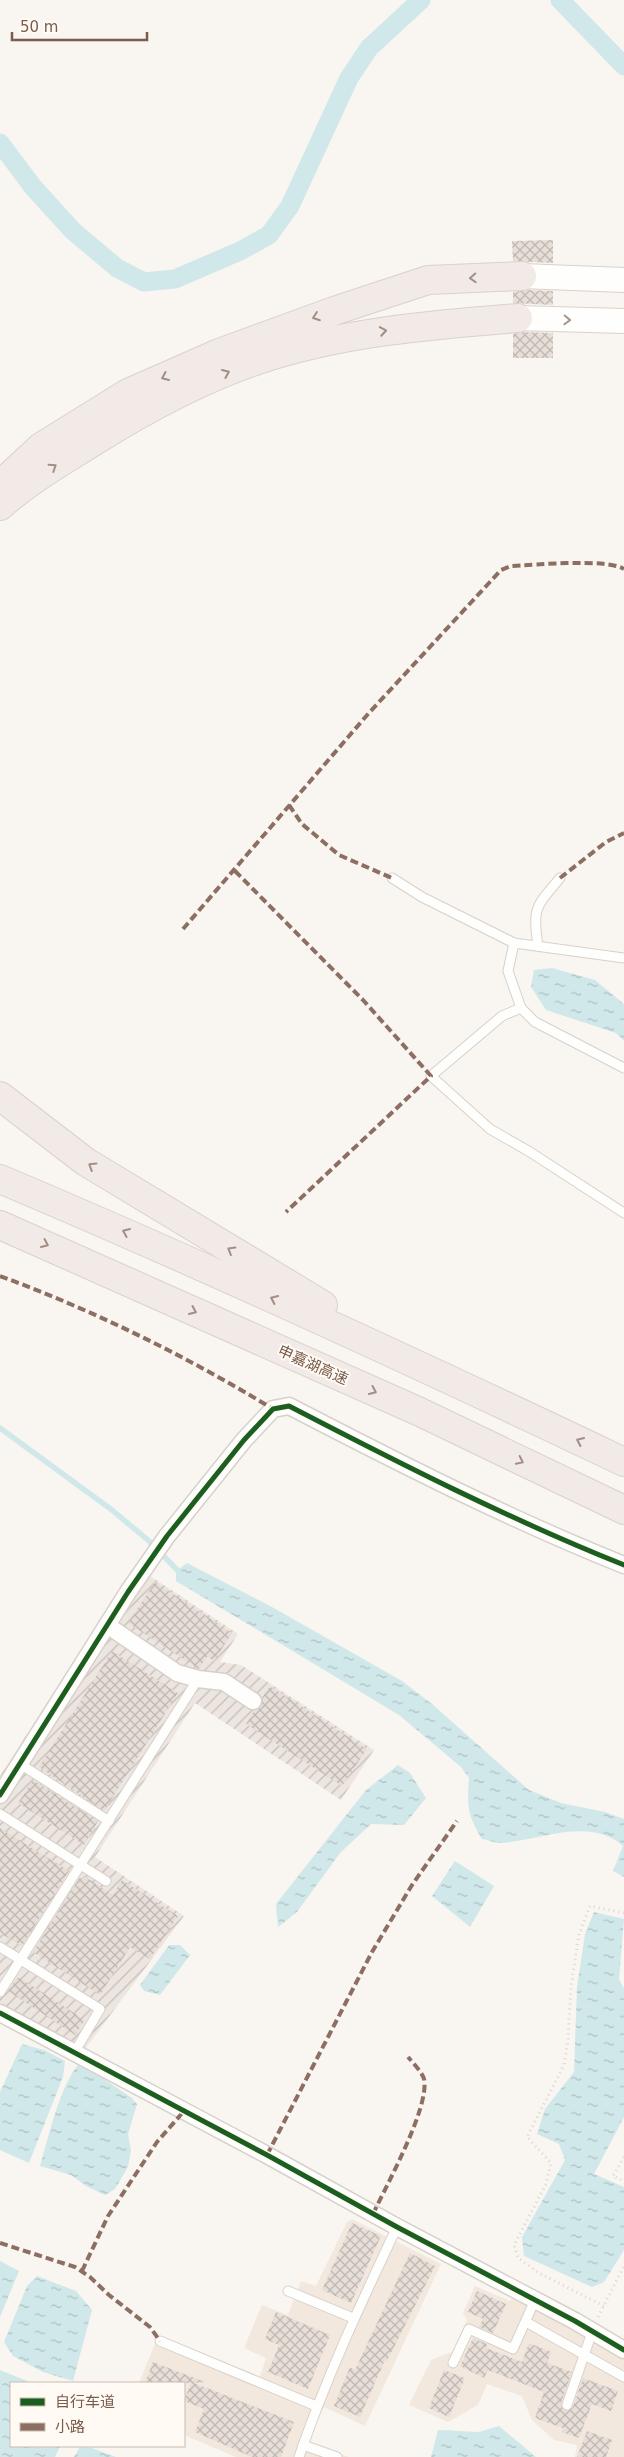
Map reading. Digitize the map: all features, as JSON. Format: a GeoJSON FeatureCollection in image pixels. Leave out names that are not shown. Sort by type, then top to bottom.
{"type":"FeatureCollection","features":[{"type":"Feature","properties":{"kind":"highway"},"geometry":{"type":"LineString","coordinates":[[0,511],[5,488],[41,447],[128,393],[219,353],[334,311],[428,280],[522,276]]}},
{"type":"Feature","properties":{"kind":"highway"},"geometry":{"type":"LineString","coordinates":[[5,488],[129,419],[194,387],[257,360],[320,343],[405,327],[518,318]]}},
{"type":"Feature","properties":{"kind":"highway"},"geometry":{"type":"LineString","coordinates":[[0,1096],[86,1162],[438,1374]]}},
{"type":"Feature","properties":{"kind":"highway"},"geometry":{"type":"LineString","coordinates":[[0,1179],[152,1243],[438,1374],[624,1462]]}},
{"type":"Feature","properties":{"kind":"highway","name":"申嘉湖高速"},"geometry":{"type":"LineString","coordinates":[[0,1225],[420,1412],[624,1510]]}},
{"type":"Feature","properties":{"kind":"main road"},"geometry":{"type":"LineString","coordinates":[[522,276],[624,280]]}},
{"type":"Feature","properties":{"kind":"main road"},"geometry":{"type":"LineString","coordinates":[[518,318],[624,321]]}},
{"type":"Feature","properties":{"kind":"street"},"geometry":{"type":"LineString","coordinates":[[0,1795],[107,1624],[153,1555],[256,1427],[273,1409],[289,1406],[435,1481],[558,1539],[624,1565]]}},
{"type":"Feature","properties":{"kind":"street"},"geometry":{"type":"LineString","coordinates":[[107,1624],[177,1673],[198,1679],[224,1682],[253,1701]]}},
{"type":"Feature","properties":{"kind":"street"},"geometry":{"type":"LineString","coordinates":[[0,2013],[267,2155],[397,2228],[535,2300],[624,2350]]}},
{"type":"Feature","properties":{"kind":"lane"},"geometry":{"type":"LineString","coordinates":[[392,878],[422,897],[514,943],[624,958]]}},
{"type":"Feature","properties":{"kind":"lane"},"geometry":{"type":"LineString","coordinates":[[538,946],[534,923],[535,908],[560,878]]}},
{"type":"Feature","properties":{"kind":"lane"},"geometry":{"type":"LineString","coordinates":[[514,943],[508,971],[522,1008],[535,1022],[624,1068]]}},
{"type":"Feature","properties":{"kind":"lane"},"geometry":{"type":"LineString","coordinates":[[522,1008],[502,1016],[431,1076],[490,1129],[530,1152],[624,1213]]}},
{"type":"Feature","properties":{"kind":"lane"},"geometry":{"type":"LineString","coordinates":[[0,1992],[198,1679]]}},
{"type":"Feature","properties":{"kind":"lane"},"geometry":{"type":"LineString","coordinates":[[20,1764],[109,1821]]}},
{"type":"Feature","properties":{"kind":"lane"},"geometry":{"type":"LineString","coordinates":[[0,1814],[106,1881]]}},
{"type":"Feature","properties":{"kind":"lane"},"geometry":{"type":"LineString","coordinates":[[0,1947],[100,2009],[74,2053]]}},
{"type":"Feature","properties":{"kind":"lane"},"geometry":{"type":"LineString","coordinates":[[299,2457],[316,2406],[353,2318],[397,2228]]}},
{"type":"Feature","properties":{"kind":"lane"},"geometry":{"type":"LineString","coordinates":[[288,2291],[353,2318]]}},
{"type":"Feature","properties":{"kind":"lane"},"geometry":{"type":"LineString","coordinates":[[453,2363],[469,2329],[513,2349],[535,2300]]}},
{"type":"Feature","properties":{"kind":"lane"},"geometry":{"type":"LineString","coordinates":[[526,2322],[624,2377]]}},
{"type":"Feature","properties":{"kind":"lane"},"geometry":{"type":"LineString","coordinates":[[567,2405],[592,2332]]}},
{"type":"Feature","properties":{"kind":"lane"},"geometry":{"type":"LineString","coordinates":[[160,2341],[316,2406]]}},
{"type":"Feature","properties":{"kind":"lane"},"geometry":{"type":"LineString","coordinates":[[303,2445],[336,2457]]}},
{"type":"Feature","properties":{"kind":"path"},"geometry":{"type":"LineString","coordinates":[[604,2306],[539,2273],[518,2258],[514,2245],[546,2184],[551,2163],[527,2137],[564,2065],[568,2040],[570,1986],[579,1934],[590,1906],[624,1913]]}},
{"type":"Feature","properties":{"kind":"path"},"geometry":{"type":"LineString","coordinates":[[624,2158],[613,2176],[624,2181]]}},
{"type":"Feature","properties":{"kind":"path"},"geometry":{"type":"LineString","coordinates":[[592,2332],[624,2266]]}},
{"type":"Feature","properties":{"kind":"shaded area"},"geometry":{"type":"Polygon","coordinates":[[[135,1566],[238,1634],[220,1662],[241,1665],[374,1750],[341,1800],[195,1703],[95,1857],[184,1916],[85,2049],[0,2003],[0,1776],[135,1566]]]}},
{"type":"Feature","properties":{"kind":"shaded area"},"geometry":{"type":"Polygon","coordinates":[[[352,2219],[441,2264],[365,2426],[324,2407],[315,2424],[309,2444],[349,2457],[236,2457],[185,2435],[185,2382],[139,2382],[156,2341],[163,2337],[260,2377],[266,2358],[244,2348],[262,2305],[288,2315],[301,2281],[316,2286],[347,2222],[352,2219]]]}},
{"type":"Feature","properties":{"kind":"shaded area"},"geometry":{"type":"Polygon","coordinates":[[[475,2286],[510,2301],[519,2286],[624,2344],[624,2457],[575,2457],[577,2445],[554,2440],[532,2420],[522,2396],[487,2384],[478,2405],[448,2422],[409,2405],[431,2360],[452,2352],[467,2320],[463,2313],[475,2286]]]}},
{"type":"Feature","properties":{"kind":"water"},"geometry":{"type":"Polygon","coordinates":[[[552,968],[595,980],[624,1004],[624,1041],[616,1033],[546,1010],[531,987],[534,970],[552,968]]]}},
{"type":"Feature","properties":{"kind":"water"},"geometry":{"type":"Polygon","coordinates":[[[187,1563],[272,1607],[402,1681],[432,1704],[529,1790],[561,1803],[605,1812],[624,1819],[624,1877],[613,1871],[623,1846],[610,1837],[580,1831],[501,1843],[482,1839],[473,1823],[469,1810],[469,1778],[461,1767],[399,1715],[176,1581],[176,1571],[187,1563]]]}},
{"type":"Feature","properties":{"kind":"water"},"geometry":{"type":"Polygon","coordinates":[[[398,1765],[410,1773],[426,1798],[404,1825],[371,1824],[340,1853],[297,1912],[278,1927],[276,1904],[366,1790],[398,1765]]]}},
{"type":"Feature","properties":{"kind":"water"},"geometry":{"type":"Polygon","coordinates":[[[455,1861],[494,1886],[470,1927],[432,1896],[455,1861]]]}},
{"type":"Feature","properties":{"kind":"water"},"geometry":{"type":"Polygon","coordinates":[[[594,1912],[624,1919],[619,1980],[624,1988],[624,2117],[594,2174],[624,2187],[624,2250],[604,2282],[592,2287],[524,2256],[522,2237],[565,2160],[559,2144],[537,2134],[545,2109],[574,2072],[577,1987],[585,1934],[594,1912]]]}},
{"type":"Feature","properties":{"kind":"water"},"geometry":{"type":"Polygon","coordinates":[[[169,1945],[180,1945],[190,1955],[160,1995],[144,1991],[140,1985],[169,1945]]]}},
{"type":"Feature","properties":{"kind":"water"},"geometry":{"type":"Polygon","coordinates":[[[22,2044],[44,2050],[65,2061],[63,2077],[29,2163],[0,2150],[0,2092],[22,2044]]]}},
{"type":"Feature","properties":{"kind":"water"},"geometry":{"type":"Polygon","coordinates":[[[78,2065],[92,2071],[132,2098],[137,2104],[128,2134],[131,2150],[128,2167],[115,2189],[105,2195],[86,2186],[71,2175],[40,2166],[60,2099],[78,2065]]]}},
{"type":"Feature","properties":{"kind":"water"},"geometry":{"type":"Polygon","coordinates":[[[0,2261],[19,2271],[0,2317],[0,2261]]]}},
{"type":"Feature","properties":{"kind":"water"},"geometry":{"type":"Polygon","coordinates":[[[37,2276],[76,2291],[92,2310],[73,2381],[43,2372],[13,2356],[4,2342],[27,2286],[37,2276]]]}},
{"type":"Feature","properties":{"kind":"water"},"geometry":{"type":"Polygon","coordinates":[[[0,2370],[30,2382],[10,2382],[10,2447],[60,2447],[55,2457],[0,2457],[0,2370]]]}},
{"type":"Feature","properties":{"kind":"water"},"geometry":{"type":"Polygon","coordinates":[[[499,2426],[536,2457],[431,2457],[438,2430],[479,2432],[499,2426]]]}},
{"type":"Feature","properties":{"kind":"water"},"geometry":{"type":"Polygon","coordinates":[[[80,2447],[92,2448],[116,2457],[74,2457],[80,2447]]]}},
{"type":"Feature","properties":{"kind":"building"},"geometry":{"type":"Polygon","coordinates":[[[553,240],[553,263],[513,261],[512,241],[553,240]]]}},
{"type":"Feature","properties":{"kind":"building"},"geometry":{"type":"Polygon","coordinates":[[[528,290],[553,291],[553,305],[513,303],[513,292],[528,290]]]}},
{"type":"Feature","properties":{"kind":"building"},"geometry":{"type":"Polygon","coordinates":[[[524,332],[553,333],[553,358],[513,358],[513,334],[524,332]]]}},
{"type":"Feature","properties":{"kind":"building"},"geometry":{"type":"Polygon","coordinates":[[[155,1582],[232,1633],[214,1661],[207,1656],[199,1669],[128,1623],[155,1582]]]}},
{"type":"Feature","properties":{"kind":"building"},"geometry":{"type":"Polygon","coordinates":[[[112,1651],[178,1693],[104,1811],[39,1767],[112,1651]]]}},
{"type":"Feature","properties":{"kind":"building"},"geometry":{"type":"Polygon","coordinates":[[[270,1686],[367,1749],[342,1786],[246,1724],[254,1711],[262,1706],[262,1698],[270,1686]]]}},
{"type":"Feature","properties":{"kind":"building"},"geometry":{"type":"Polygon","coordinates":[[[33,1780],[98,1821],[84,1845],[18,1803],[33,1780]]]}},
{"type":"Feature","properties":{"kind":"building"},"geometry":{"type":"Polygon","coordinates":[[[0,1828],[69,1871],[22,1946],[0,1933],[0,1828]]]}},
{"type":"Feature","properties":{"kind":"building"},"geometry":{"type":"Polygon","coordinates":[[[84,1876],[113,1895],[122,1880],[178,1916],[150,1959],[130,1947],[100,1995],[33,1952],[80,1877],[82,1879],[84,1876]]]}},
{"type":"Feature","properties":{"kind":"building"},"geometry":{"type":"Polygon","coordinates":[[[17,1978],[20,1978],[85,2020],[75,2035],[8,1991],[17,1978]]]}},
{"type":"Feature","properties":{"kind":"building"},"geometry":{"type":"Polygon","coordinates":[[[352,2223],[381,2236],[351,2303],[322,2290],[352,2223]]]}},
{"type":"Feature","properties":{"kind":"building"},"geometry":{"type":"Polygon","coordinates":[[[410,2253],[435,2266],[387,2361],[385,2360],[360,2417],[334,2406],[350,2367],[355,2370],[410,2253]]]}},
{"type":"Feature","properties":{"kind":"building"},"geometry":{"type":"Polygon","coordinates":[[[477,2291],[506,2304],[493,2333],[479,2327],[483,2319],[468,2312],[477,2291]]]}},
{"type":"Feature","properties":{"kind":"building"},"geometry":{"type":"Polygon","coordinates":[[[276,2312],[330,2335],[308,2389],[268,2372],[279,2345],[265,2339],[276,2312]]]}},
{"type":"Feature","properties":{"kind":"building"},"geometry":{"type":"Polygon","coordinates":[[[473,2338],[487,2344],[486,2348],[522,2362],[529,2343],[551,2352],[547,2363],[572,2372],[561,2403],[563,2409],[568,2411],[573,2407],[583,2378],[618,2391],[611,2411],[592,2404],[579,2438],[562,2432],[563,2428],[535,2418],[544,2392],[488,2370],[484,2378],[460,2366],[473,2338]]]}},
{"type":"Feature","properties":{"kind":"building"},"geometry":{"type":"Polygon","coordinates":[[[153,2362],[205,2382],[194,2383],[294,2422],[281,2457],[252,2457],[195,2432],[204,2409],[185,2401],[191,2383],[145,2382],[153,2362]]]}},
{"type":"Feature","properties":{"kind":"building"},"geometry":{"type":"Polygon","coordinates":[[[444,2370],[465,2378],[449,2417],[429,2408],[444,2370]]]}},
{"type":"Feature","properties":{"kind":"building"},"geometry":{"type":"Polygon","coordinates":[[[587,2431],[612,2440],[606,2457],[577,2457],[587,2431]]]}},
{"type":"Feature","properties":{"kind":"waterway"},"geometry":{"type":"LineString","coordinates":[[0,143],[33,187],[73,231],[117,268],[144,282],[175,279],[240,251],[269,235],[290,206],[349,78],[369,48],[421,0]]}},
{"type":"Feature","properties":{"kind":"waterway"},"geometry":{"type":"LineString","coordinates":[[560,0],[624,66]]}},
{"type":"Feature","properties":{"kind":"waterway"},"geometry":{"type":"LineString","coordinates":[[0,1428],[112,1510],[149,1541],[182,1575]]}},
{"type":"Feature","properties":{"kind":"marked path"},"geometry":{"type":"LineString","coordinates":[[183,929],[368,714],[501,570],[511,566],[570,563],[602,564],[624,569]]}},
{"type":"Feature","properties":{"kind":"marked path"},"geometry":{"type":"LineString","coordinates":[[289,805],[302,824],[339,855],[392,878]]}},
{"type":"Feature","properties":{"kind":"marked path"},"geometry":{"type":"LineString","coordinates":[[560,878],[606,842],[624,833]]}},
{"type":"Feature","properties":{"kind":"marked path"},"geometry":{"type":"LineString","coordinates":[[235,871],[363,1000],[431,1076],[286,1212]]}},
{"type":"Feature","properties":{"kind":"marked path"},"geometry":{"type":"LineString","coordinates":[[0,1276],[70,1304],[140,1336],[207,1371],[273,1409]]}},
{"type":"Feature","properties":{"kind":"marked path"},"geometry":{"type":"LineString","coordinates":[[267,2155],[372,1952],[412,1885],[457,1821]]}},
{"type":"Feature","properties":{"kind":"marked path"},"geometry":{"type":"LineString","coordinates":[[373,2214],[414,2127],[424,2092],[423,2076],[408,2057]]}},
{"type":"Feature","properties":{"kind":"marked path"},"geometry":{"type":"LineString","coordinates":[[82,2271],[108,2216],[157,2142],[184,2111]]}},
{"type":"Feature","properties":{"kind":"marked path"},"geometry":{"type":"LineString","coordinates":[[0,2243],[75,2267],[90,2277],[109,2295],[150,2327],[160,2341]]}},
{"type":"Feature","properties":{"kind":"cycle path"},"geometry":{"type":"LineString","coordinates":[[0,1795],[128,1592],[167,1536],[244,1440],[273,1409],[289,1406],[496,1510],[624,1565]]}},
{"type":"Feature","properties":{"kind":"cycle path"},"geometry":{"type":"LineString","coordinates":[[0,2013],[575,2321],[624,2350]]}}]}
